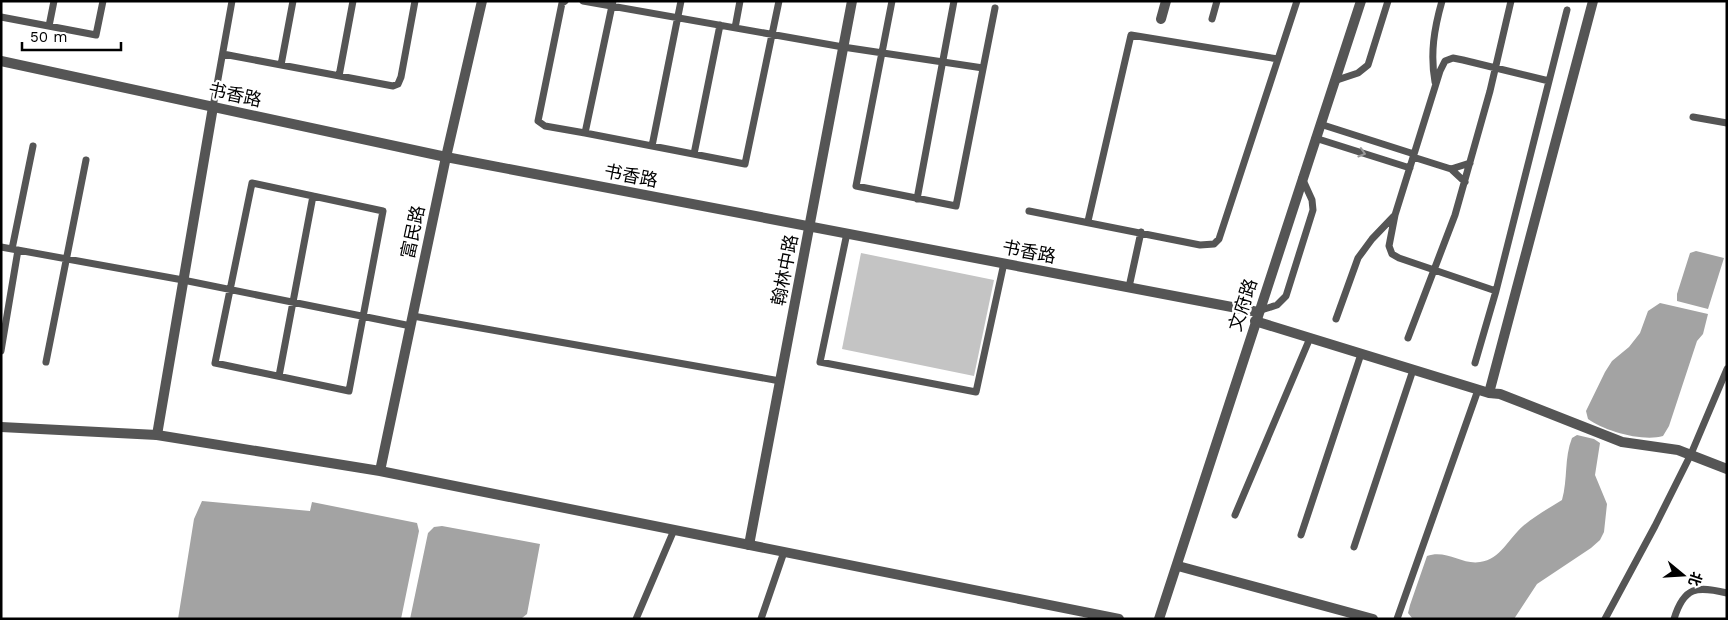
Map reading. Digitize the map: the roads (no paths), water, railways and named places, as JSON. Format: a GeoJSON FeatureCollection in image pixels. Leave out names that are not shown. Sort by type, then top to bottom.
{"type":"FeatureCollection","features":[{"type":"Feature","properties":{"kind":"street","name":"富民路"},"geometry":{"type":"LineString","coordinates":[[380,471],[446,157],[482,1]]}},
{"type":"Feature","properties":{"kind":"street","name":"翰林中路"},"geometry":{"type":"LineString","coordinates":[[750,545],[852,1]]}},
{"type":"Feature","properties":{"kind":"street"},"geometry":{"type":"LineString","coordinates":[[1161,18],[1166,1]]}},
{"type":"Feature","properties":{"kind":"street","name":"文府路"},"geometry":{"type":"LineString","coordinates":[[1159,619],[1178,566],[1256,316],[1360,1]]}},
{"type":"Feature","properties":{"kind":"street"},"geometry":{"type":"LineString","coordinates":[[1489,394],[1593,1]]}},
{"type":"Feature","properties":{"kind":"street","name":"书香路"},"geometry":{"type":"LineString","coordinates":[[1,62],[446,157],[1129,287],[1256,316],[1310,338],[1489,394],[1500,394],[1622,442],[1662,446],[1690,454],[1727,469]]}},
{"type":"Feature","properties":{"kind":"street"},"geometry":{"type":"LineString","coordinates":[[156,435],[213,107]]}},
{"type":"Feature","properties":{"kind":"street"},"geometry":{"type":"LineString","coordinates":[[1,427],[156,435],[380,471],[1119,619]]}},
{"type":"Feature","properties":{"kind":"street"},"geometry":{"type":"LineString","coordinates":[[1178,566],[1373,619]]}},
{"type":"Feature","properties":{"kind":"lane"},"geometry":{"type":"LineString","coordinates":[[49,26],[54,1]]}},
{"type":"Feature","properties":{"kind":"lane"},"geometry":{"type":"LineString","coordinates":[[1,17],[96,35],[104,1]]}},
{"type":"Feature","properties":{"kind":"lane"},"geometry":{"type":"LineString","coordinates":[[213,107],[232,1]]}},
{"type":"Feature","properties":{"kind":"lane"},"geometry":{"type":"LineString","coordinates":[[281,65],[292,1]]}},
{"type":"Feature","properties":{"kind":"lane"},"geometry":{"type":"LineString","coordinates":[[339,76],[354,1]]}},
{"type":"Feature","properties":{"kind":"lane"},"geometry":{"type":"LineString","coordinates":[[223,54],[393,86],[398,84],[415,1]]}},
{"type":"Feature","properties":{"kind":"lane"},"geometry":{"type":"LineString","coordinates":[[565,1],[562,3],[538,122],[545,126],[745,164],[779,1]]}},
{"type":"Feature","properties":{"kind":"lane"},"geometry":{"type":"LineString","coordinates":[[583,1],[612,3],[677,17],[843,47],[983,68]]}},
{"type":"Feature","properties":{"kind":"lane"},"geometry":{"type":"LineString","coordinates":[[652,146],[681,1]]}},
{"type":"Feature","properties":{"kind":"lane"},"geometry":{"type":"LineString","coordinates":[[735,28],[740,1]]}},
{"type":"Feature","properties":{"kind":"lane"},"geometry":{"type":"LineString","coordinates":[[892,1],[856,186],[956,206],[995,8]]}},
{"type":"Feature","properties":{"kind":"lane"},"geometry":{"type":"LineString","coordinates":[[917,199],[954,1]]}},
{"type":"Feature","properties":{"kind":"lane"},"geometry":{"type":"LineString","coordinates":[[1212,19],[1217,1]]}},
{"type":"Feature","properties":{"kind":"lane"},"geometry":{"type":"LineString","coordinates":[[1029,211],[1207,245],[1214,244],[1218,239],[1297,1]]}},
{"type":"Feature","properties":{"kind":"lane"},"geometry":{"type":"LineString","coordinates":[[1334,82],[1358,73],[1368,65],[1388,1]]}},
{"type":"Feature","properties":{"kind":"lane"},"geometry":{"type":"LineString","coordinates":[[1435,84],[1431,61],[1432,43],[1442,1]]}},
{"type":"Feature","properties":{"kind":"lane"},"geometry":{"type":"LineString","coordinates":[[1408,338],[1452,224],[1465,182],[1496,67],[1511,1]]}},
{"type":"Feature","properties":{"kind":"lane"},"geometry":{"type":"LineString","coordinates":[[585,133],[612,3]]}},
{"type":"Feature","properties":{"kind":"lane"},"geometry":{"type":"LineString","coordinates":[[1474,363],[1496,291],[1567,10]]}},
{"type":"Feature","properties":{"kind":"lane"},"geometry":{"type":"LineString","coordinates":[[694,154],[720,25]]}},
{"type":"Feature","properties":{"kind":"lane"},"geometry":{"type":"LineString","coordinates":[[1088,222],[1131,34],[1278,59]]}},
{"type":"Feature","properties":{"kind":"lane"},"geometry":{"type":"LineString","coordinates":[[1496,291],[1392,254],[1390,246],[1395,215],[1435,84],[1445,61],[1454,58],[1549,81]]}},
{"type":"Feature","properties":{"kind":"lane"},"geometry":{"type":"LineString","coordinates":[[1693,118],[1727,123]]}},
{"type":"Feature","properties":{"kind":"lane"},"geometry":{"type":"LineString","coordinates":[[1320,124],[1451,169],[1465,182]]}},
{"type":"Feature","properties":{"kind":"lane"},"geometry":{"type":"LineString","coordinates":[[1315,138],[1410,168]]}},
{"type":"Feature","properties":{"kind":"lane"},"geometry":{"type":"LineString","coordinates":[[1,351],[15,249],[33,146]]}},
{"type":"Feature","properties":{"kind":"lane"},"geometry":{"type":"LineString","coordinates":[[46,362],[86,160]]}},
{"type":"Feature","properties":{"kind":"lane"},"geometry":{"type":"LineString","coordinates":[[1451,169],[1470,163]]}},
{"type":"Feature","properties":{"kind":"lane"},"geometry":{"type":"LineString","coordinates":[[1256,316],[1277,305],[1286,296],[1312,210],[1312,200],[1302,178]]}},
{"type":"Feature","properties":{"kind":"lane"},"geometry":{"type":"LineString","coordinates":[[252,183],[383,210],[349,391],[215,363],[230,289],[252,183]]}},
{"type":"Feature","properties":{"kind":"lane"},"geometry":{"type":"LineString","coordinates":[[279,376],[313,196]]}},
{"type":"Feature","properties":{"kind":"lane"},"geometry":{"type":"LineString","coordinates":[[1336,319],[1358,258],[1372,239],[1395,215]]}},
{"type":"Feature","properties":{"kind":"lane"},"geometry":{"type":"LineString","coordinates":[[1129,287],[1141,232]]}},
{"type":"Feature","properties":{"kind":"lane"},"geometry":{"type":"LineString","coordinates":[[847,233],[820,362],[976,392],[1004,263]]}},
{"type":"Feature","properties":{"kind":"lane"},"geometry":{"type":"LineString","coordinates":[[1,247],[183,280],[363,316],[412,321],[780,381]]}},
{"type":"Feature","properties":{"kind":"lane"},"geometry":{"type":"LineString","coordinates":[[1235,515],[1310,338]]}},
{"type":"Feature","properties":{"kind":"lane"},"geometry":{"type":"LineString","coordinates":[[1301,535],[1361,354]]}},
{"type":"Feature","properties":{"kind":"lane"},"geometry":{"type":"LineString","coordinates":[[1605,619],[1655,526],[1690,454],[1727,369]]}},
{"type":"Feature","properties":{"kind":"lane"},"geometry":{"type":"LineString","coordinates":[[1354,547],[1413,370]]}},
{"type":"Feature","properties":{"kind":"lane"},"geometry":{"type":"LineString","coordinates":[[1397,619],[1478,390]]}},
{"type":"Feature","properties":{"kind":"lane"},"geometry":{"type":"LineString","coordinates":[[636,619],[674,530]]}},
{"type":"Feature","properties":{"kind":"lane"},"geometry":{"type":"LineString","coordinates":[[761,619],[784,552]]}},
{"type":"Feature","properties":{"kind":"lane"},"geometry":{"type":"LineString","coordinates":[[1674,619],[1687,594],[1694,589],[1708,588],[1727,593]]}}]}
